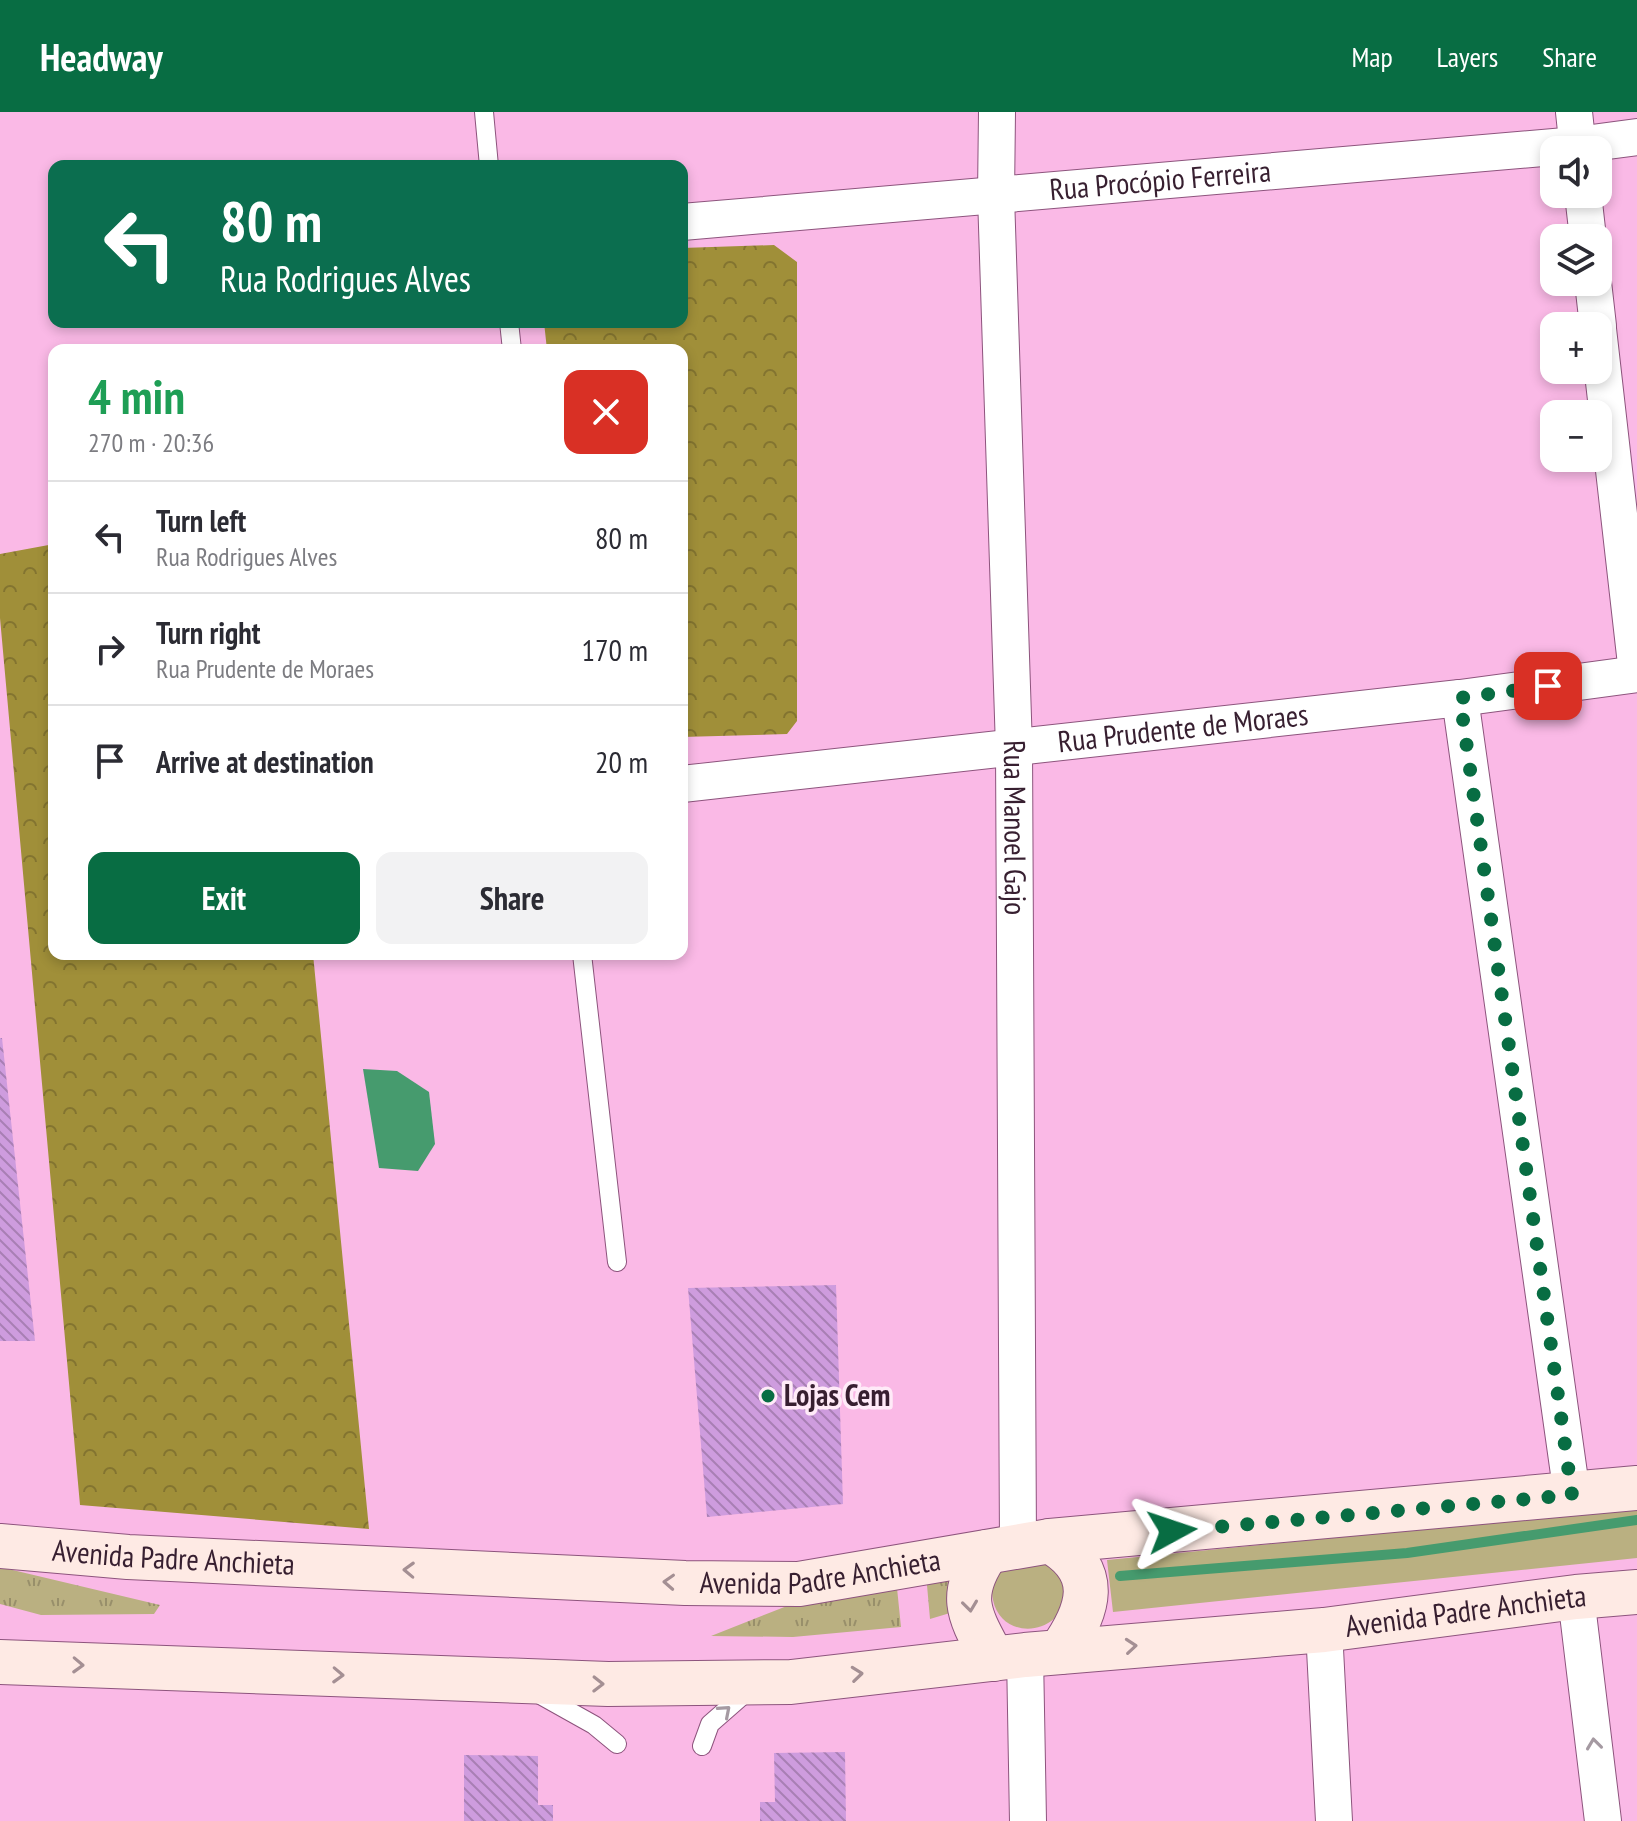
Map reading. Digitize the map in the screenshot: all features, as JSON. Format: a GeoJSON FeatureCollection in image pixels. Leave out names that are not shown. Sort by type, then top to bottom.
{"type":"FeatureCollection","features":[{"type":"Feature","properties":{"kind":"main road","name":"Avenida Padre Anchieta"},"geometry":{"type":"LineString","coordinates":[[0,1546],[128,1557],[685,1583],[799,1584],[1018,1546],[1637,1488]]}},
{"type":"Feature","properties":{"kind":"main road"},"geometry":{"type":"LineString","coordinates":[[1018,1546],[1060,1546],[1075,1563],[1085,1582],[1087,1595],[1078,1625],[1026,1655],[972,1622],[968,1598],[972,1576],[1018,1546]]}},
{"type":"Feature","properties":{"kind":"main road","name":"Avenida Padre Anchieta"},"geometry":{"type":"LineString","coordinates":[[0,1662],[608,1684],[791,1682],[1026,1655],[1324,1630],[1637,1592]]}},
{"type":"Feature","properties":{"kind":"street","name":"Rua Manoel Gajo"},"geometry":{"type":"LineString","coordinates":[[997,112],[996,196],[1014,748],[1018,1546]]}},
{"type":"Feature","properties":{"kind":"street","name":"Rua Procópio Ferreira"},"geometry":{"type":"LineString","coordinates":[[1612,137],[1637,137]]}},
{"type":"Feature","properties":{"kind":"street","name":"Rua Procópio Ferreira"},"geometry":{"type":"LineString","coordinates":[[688,222],[996,196],[1540,140]]}},
{"type":"Feature","properties":{"kind":"street"},"geometry":{"type":"LineString","coordinates":[[1604,384],[1637,674]]}},
{"type":"Feature","properties":{"kind":"street","name":"Rua Prudente de Moraes"},"geometry":{"type":"LineString","coordinates":[[688,783],[1460,698],[1637,674]]}},
{"type":"Feature","properties":{"kind":"street"},"geometry":{"type":"LineString","coordinates":[[1460,698],[1572,1495]]}},
{"type":"Feature","properties":{"kind":"street"},"geometry":{"type":"LineString","coordinates":[[1576,1597],[1603,1821]]}},
{"type":"Feature","properties":{"kind":"street"},"geometry":{"type":"LineString","coordinates":[[1324,1630],[1334,1821]]}},
{"type":"Feature","properties":{"kind":"street"},"geometry":{"type":"LineString","coordinates":[[1026,1655],[1028,1821]]}},
{"type":"Feature","properties":{"kind":"lane"},"geometry":{"type":"LineString","coordinates":[[484,112],[488,160]]}},
{"type":"Feature","properties":{"kind":"lane"},"geometry":{"type":"LineString","coordinates":[[583,960],[617,1262]]}},
{"type":"Feature","properties":{"kind":"lane"},"geometry":{"type":"LineString","coordinates":[[519,1681],[594,1725],[617,1744]]}},
{"type":"Feature","properties":{"kind":"lane"},"geometry":{"type":"LineString","coordinates":[[702,1746],[710,1724],[758,1683]]}},
{"type":"Feature","properties":{"kind":"green space"},"geometry":{"type":"Polygon","coordinates":[[[774,245],[797,262],[797,721],[787,734],[688,737],[688,344],[546,344],[545,328],[688,328],[688,248],[774,245]]]}},
{"type":"Feature","properties":{"kind":"green space"},"geometry":{"type":"Polygon","coordinates":[[[48,545],[48,960],[314,960],[369,1529],[80,1505],[0,618],[0,554],[48,545]]]}},
{"type":"Feature","properties":{"kind":"green space"},"geometry":{"type":"Polygon","coordinates":[[[1637,1508],[1637,1558],[1113,1612],[1107,1560],[1637,1508]]]}},
{"type":"Feature","properties":{"kind":"green space"},"geometry":{"type":"Polygon","coordinates":[[[1021,1557],[1054,1567],[1065,1589],[1063,1604],[1056,1616],[1034,1628],[1021,1628],[1008,1623],[999,1614],[993,1600],[995,1579],[1003,1569],[1021,1557]]]}},
{"type":"Feature","properties":{"kind":"green space"},"geometry":{"type":"Polygon","coordinates":[[[0,1567],[160,1605],[154,1614],[41,1615],[0,1604],[0,1567]]]}},
{"type":"Feature","properties":{"kind":"green space"},"geometry":{"type":"Polygon","coordinates":[[[926,1574],[952,1575],[950,1613],[930,1619],[926,1574]]]}},
{"type":"Feature","properties":{"kind":"green space"},"geometry":{"type":"Polygon","coordinates":[[[897,1588],[901,1627],[793,1637],[711,1636],[787,1606],[897,1588]]]}},
{"type":"Feature","properties":{"kind":"shaded area"},"geometry":{"type":"Polygon","coordinates":[[[363,1069],[397,1071],[429,1092],[435,1144],[418,1171],[379,1168],[363,1069]]]}},
{"type":"Feature","properties":{"kind":"building"},"geometry":{"type":"Polygon","coordinates":[[[2,1038],[35,1341],[0,1341],[2,1038]]]}},
{"type":"Feature","properties":{"kind":"building","name":"Lojas Cem"},"geometry":{"type":"Polygon","coordinates":[[[836,1285],[843,1504],[707,1517],[688,1288],[836,1285]]]}},
{"type":"Feature","properties":{"kind":"building"},"geometry":{"type":"Polygon","coordinates":[[[845,1752],[846,1821],[760,1821],[760,1802],[775,1802],[774,1753],[845,1752]]]}},
{"type":"Feature","properties":{"kind":"building"},"geometry":{"type":"Polygon","coordinates":[[[464,1755],[538,1756],[538,1805],[553,1805],[553,1821],[464,1821],[464,1755]]]}},
{"type":"Feature","properties":{"kind":"waterway"},"geometry":{"type":"LineString","coordinates":[[1120,1576],[1407,1553],[1637,1520]]}},
{"type":"Feature","properties":{"kind":"place","name":"Lojas Cem"},"geometry":{"type":"Point","coordinates":[768,1396]}},
{"type":"Feature","properties":{"kind":"route"},"geometry":{"type":"LineString","coordinates":[[1172,1531],[1572,1495],[1460,698],[1548,686]]}}]}
